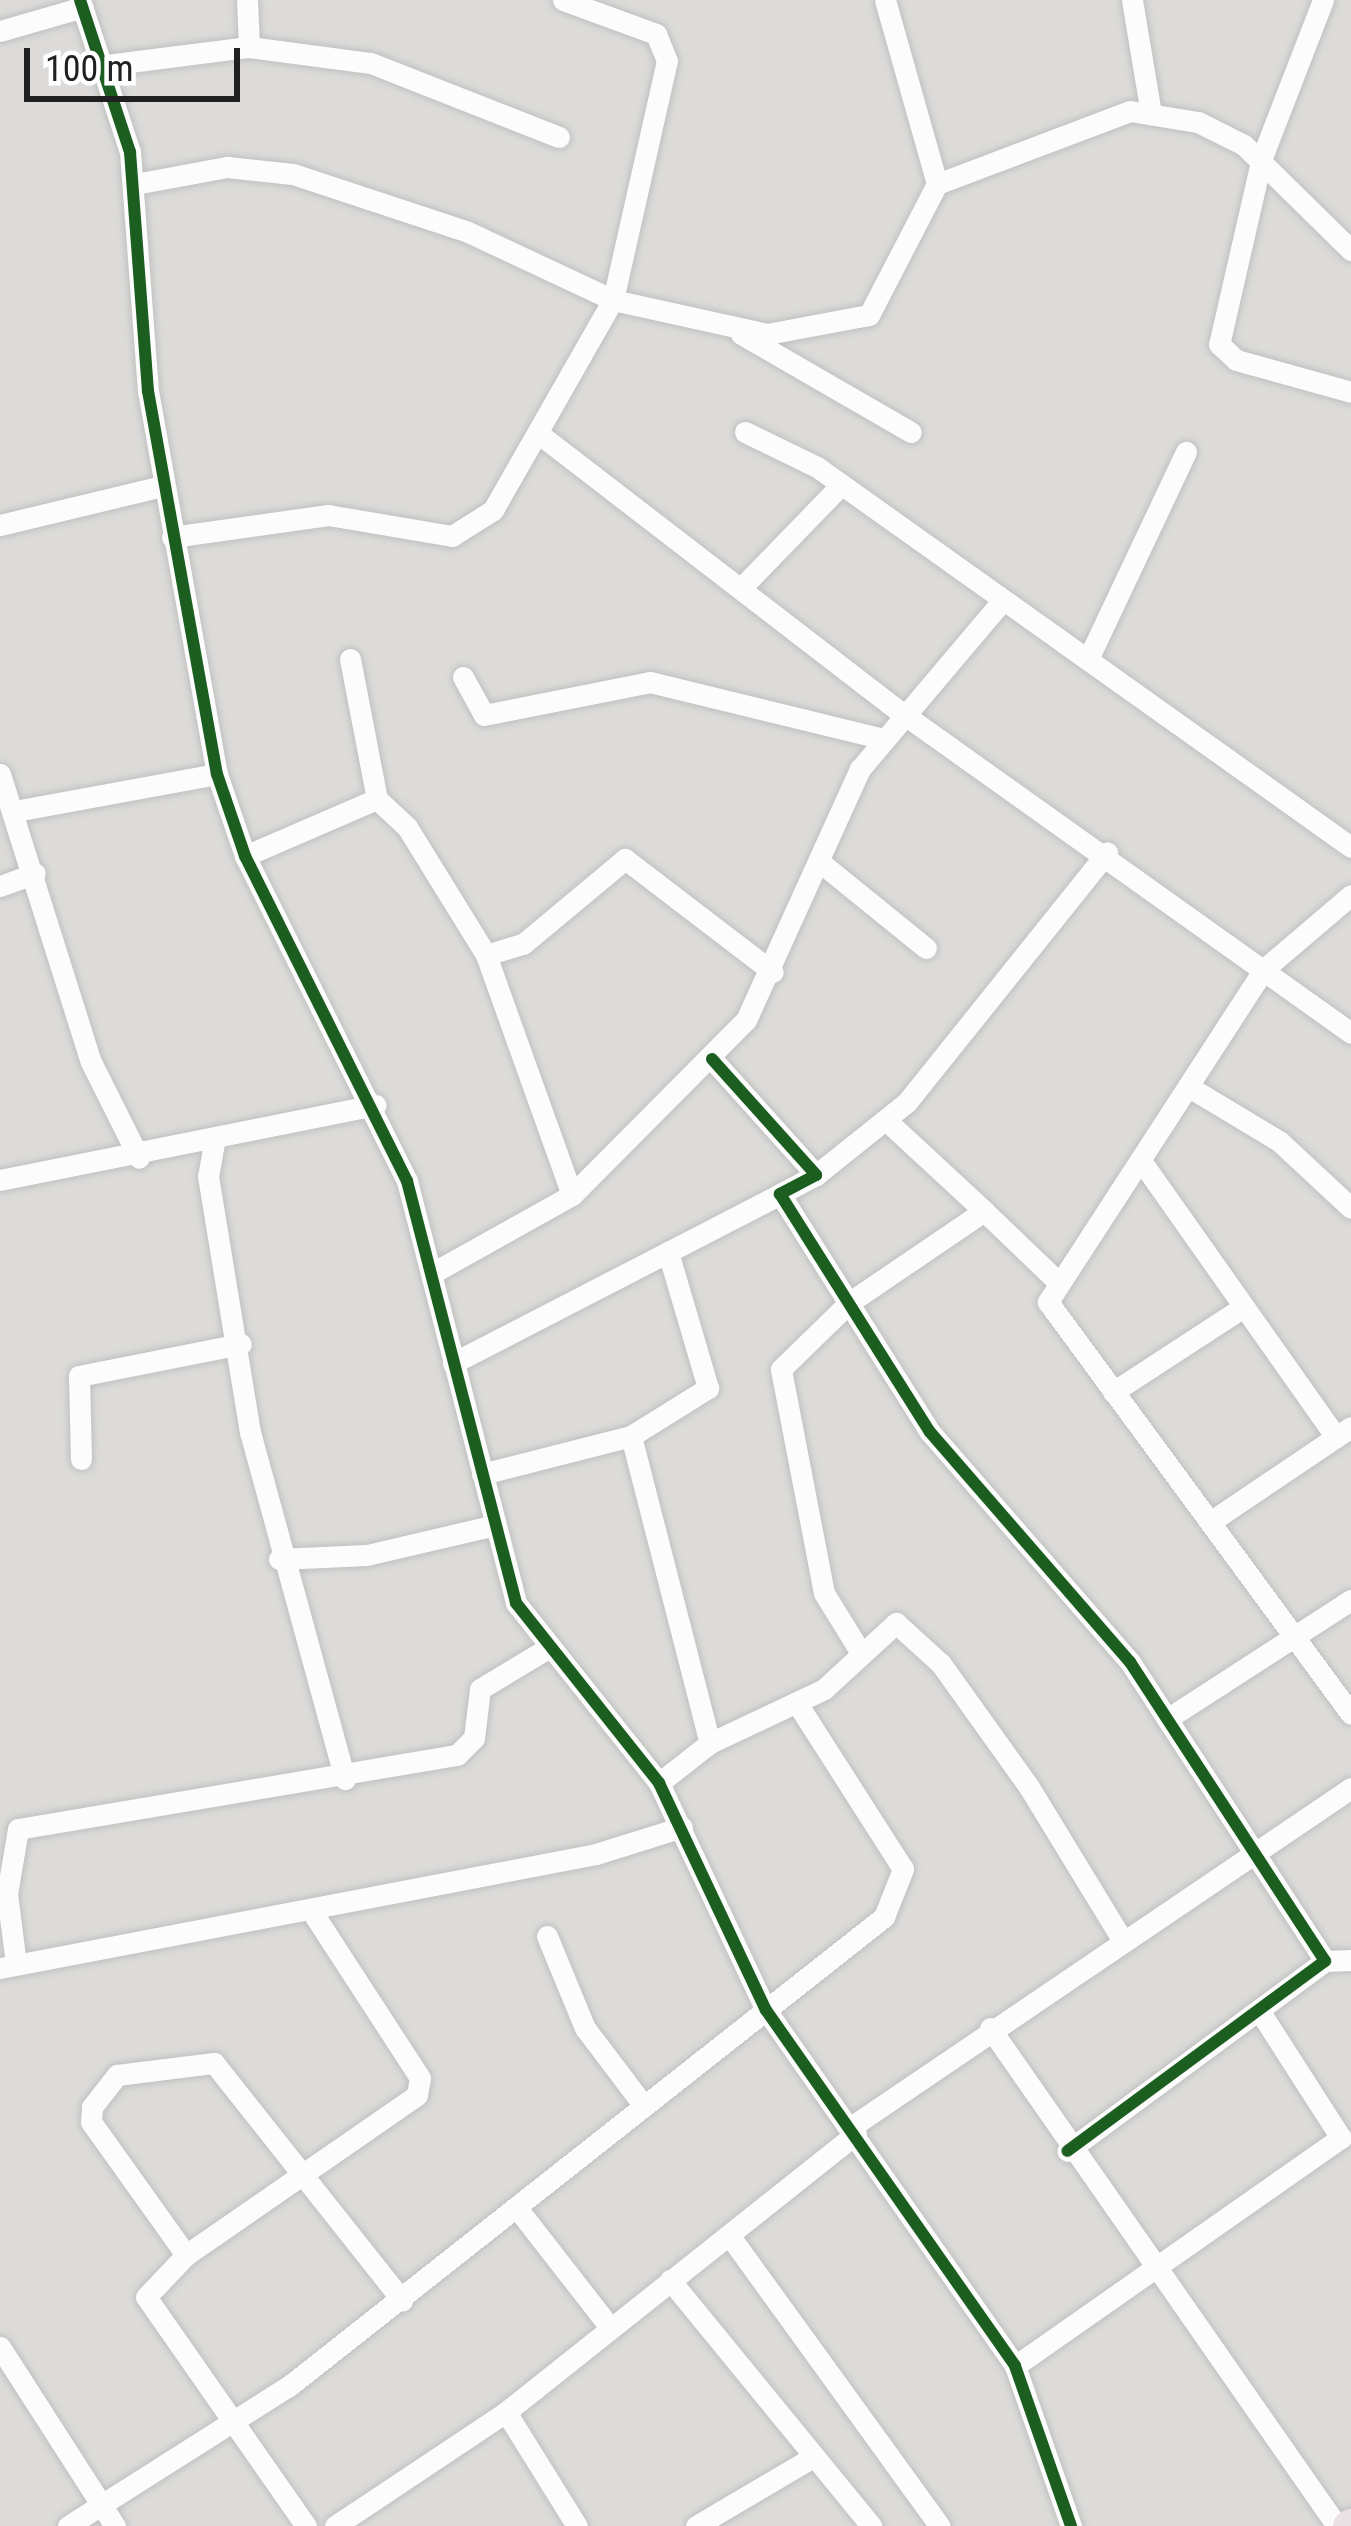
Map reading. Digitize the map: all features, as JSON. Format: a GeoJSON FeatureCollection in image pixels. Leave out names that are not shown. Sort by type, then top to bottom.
{"type":"FeatureCollection","features":[{"type":"Feature","properties":{"kind":"street"},"geometry":{"type":"LineString","coordinates":[[248,0],[249,47]]}},
{"type":"Feature","properties":{"kind":"street"},"geometry":{"type":"LineString","coordinates":[[172,537],[328,515],[452,536],[493,510],[543,437],[613,300],[668,46],[563,0]]}},
{"type":"Feature","properties":{"kind":"street"},"geometry":{"type":"LineString","coordinates":[[885,0],[937,184]]}},
{"type":"Feature","properties":{"kind":"street"},"geometry":{"type":"LineString","coordinates":[[1132,0],[1151,114]]}},
{"type":"Feature","properties":{"kind":"street"},"geometry":{"type":"LineString","coordinates":[[1323,0],[1262,157],[1220,344],[1236,360],[1351,392]]}},
{"type":"Feature","properties":{"kind":"street"},"geometry":{"type":"LineString","coordinates":[[0,31],[81,4],[106,65],[135,184],[163,486],[218,774],[244,856],[376,1105],[436,1271],[453,1363],[516,1603],[545,1650],[658,1783],[682,1827],[715,1920],[766,2010],[1015,2366],[1071,2526]]}},
{"type":"Feature","properties":{"kind":"street"},"geometry":{"type":"LineString","coordinates":[[106,65],[249,47],[371,62],[559,137]]}},
{"type":"Feature","properties":{"kind":"street"},"geometry":{"type":"LineString","coordinates":[[739,332],[869,315],[937,184],[1130,111],[1198,122],[1262,157],[1351,250]]}},
{"type":"Feature","properties":{"kind":"street"},"geometry":{"type":"LineString","coordinates":[[135,184],[227,166],[292,174],[468,232],[613,300],[739,332],[911,432]]}},
{"type":"Feature","properties":{"kind":"street"},"geometry":{"type":"LineString","coordinates":[[746,432],[841,485],[1351,847]]}},
{"type":"Feature","properties":{"kind":"street"},"geometry":{"type":"LineString","coordinates":[[543,437],[743,586],[902,713],[1107,852],[1351,1034]]}},
{"type":"Feature","properties":{"kind":"street"},"geometry":{"type":"LineString","coordinates":[[1089,657],[1186,452]]}},
{"type":"Feature","properties":{"kind":"street"},"geometry":{"type":"LineString","coordinates":[[743,586],[841,485]]}},
{"type":"Feature","properties":{"kind":"street"},"geometry":{"type":"LineString","coordinates":[[0,525],[163,486]]}},
{"type":"Feature","properties":{"kind":"street"},"geometry":{"type":"LineString","coordinates":[[436,1271],[572,1195],[712,1059],[773,972],[884,739],[1002,601]]}},
{"type":"Feature","properties":{"kind":"street"},"geometry":{"type":"LineString","coordinates":[[350,658],[377,799],[407,827],[486,955],[572,1195]]}},
{"type":"Feature","properties":{"kind":"street"},"geometry":{"type":"LineString","coordinates":[[463,676],[484,715],[650,682],[884,739]]}},
{"type":"Feature","properties":{"kind":"street"},"geometry":{"type":"LineString","coordinates":[[0,774],[92,1062],[140,1158]]}},
{"type":"Feature","properties":{"kind":"street"},"geometry":{"type":"LineString","coordinates":[[15,811],[218,774]]}},
{"type":"Feature","properties":{"kind":"street"},"geometry":{"type":"LineString","coordinates":[[244,856],[377,799]]}},
{"type":"Feature","properties":{"kind":"street"},"geometry":{"type":"LineString","coordinates":[[453,1363],[780,1194],[888,1122],[1107,852]]}},
{"type":"Feature","properties":{"kind":"street"},"geometry":{"type":"LineString","coordinates":[[486,955],[523,944],[625,860],[773,972]]}},
{"type":"Feature","properties":{"kind":"street"},"geometry":{"type":"LineString","coordinates":[[821,863],[926,948]]}},
{"type":"Feature","properties":{"kind":"street"},"geometry":{"type":"LineString","coordinates":[[0,886],[34,873]]}},
{"type":"Feature","properties":{"kind":"street"},"geometry":{"type":"LineString","coordinates":[[1351,895],[1264,969],[1194,1090],[1057,1281],[1052,1315],[1213,1520],[1351,1714]]}},
{"type":"Feature","properties":{"kind":"street"},"geometry":{"type":"LineString","coordinates":[[712,1059],[816,1174]]}},
{"type":"Feature","properties":{"kind":"street"},"geometry":{"type":"LineString","coordinates":[[1194,1090],[1279,1141],[1351,1208]]}},
{"type":"Feature","properties":{"kind":"street"},"geometry":{"type":"LineString","coordinates":[[0,1180],[180,1151],[376,1105]]}},
{"type":"Feature","properties":{"kind":"street"},"geometry":{"type":"LineString","coordinates":[[888,1122],[1057,1281]]}},
{"type":"Feature","properties":{"kind":"street"},"geometry":{"type":"LineString","coordinates":[[214,1143],[208,1176],[279,1559],[345,1780]]}},
{"type":"Feature","properties":{"kind":"street"},"geometry":{"type":"LineString","coordinates":[[180,1151],[208,1176]]}},
{"type":"Feature","properties":{"kind":"street"},"geometry":{"type":"LineString","coordinates":[[1144,1165],[1242,1308],[1344,1432],[1213,1520]]}},
{"type":"Feature","properties":{"kind":"street"},"geometry":{"type":"LineString","coordinates":[[780,1194],[945,1453],[1076,1591],[1262,1852],[1325,1961]]}},
{"type":"Feature","properties":{"kind":"street"},"geometry":{"type":"LineString","coordinates":[[861,1653],[824,1593],[780,1385],[789,1354],[850,1302],[984,1210]]}},
{"type":"Feature","properties":{"kind":"street"},"geometry":{"type":"LineString","coordinates":[[482,1474],[632,1436],[709,1388],[668,1252]]}},
{"type":"Feature","properties":{"kind":"street"},"geometry":{"type":"LineString","coordinates":[[1113,1392],[1242,1308]]}},
{"type":"Feature","properties":{"kind":"street"},"geometry":{"type":"LineString","coordinates":[[81,1459],[80,1376],[241,1344]]}},
{"type":"Feature","properties":{"kind":"street"},"geometry":{"type":"LineString","coordinates":[[632,1436],[710,1743]]}},
{"type":"Feature","properties":{"kind":"street"},"geometry":{"type":"LineString","coordinates":[[279,1559],[367,1555],[495,1525]]}},
{"type":"Feature","properties":{"kind":"street"},"geometry":{"type":"LineString","coordinates":[[1170,1717],[1351,1600]]}},
{"type":"Feature","properties":{"kind":"street"},"geometry":{"type":"LineString","coordinates":[[658,1783],[710,1743],[796,1702],[896,1623],[940,1664],[1120,1936]]}},
{"type":"Feature","properties":{"kind":"street"},"geometry":{"type":"LineString","coordinates":[[545,1650],[489,1678],[474,1738],[458,1755],[345,1780],[18,1829],[7,1894],[8,1966],[311,1910],[682,1827]]}},
{"type":"Feature","properties":{"kind":"street"},"geometry":{"type":"LineString","coordinates":[[68,2526],[402,2300],[766,2010],[901,1893],[903,1869],[796,1702]]}},
{"type":"Feature","properties":{"kind":"street"},"geometry":{"type":"LineString","coordinates":[[335,2526],[506,2412],[854,2130],[990,2028],[1120,1936],[1262,1852],[1351,1788]]}},
{"type":"Feature","properties":{"kind":"street"},"geometry":{"type":"LineString","coordinates":[[306,2526],[228,2421],[146,2296],[186,2255],[310,2178],[407,2110],[420,2078],[311,1910]]}},
{"type":"Feature","properties":{"kind":"street"},"geometry":{"type":"LineString","coordinates":[[547,1936],[595,2047],[644,2106]]}},
{"type":"Feature","properties":{"kind":"street"},"geometry":{"type":"LineString","coordinates":[[1067,2151],[1325,1961],[1351,1960]]}},
{"type":"Feature","properties":{"kind":"street"},"geometry":{"type":"LineString","coordinates":[[1015,2366],[1346,2144],[1260,2012]]}},
{"type":"Feature","properties":{"kind":"street"},"geometry":{"type":"LineString","coordinates":[[990,2028],[1151,2273],[1337,2526]]}},
{"type":"Feature","properties":{"kind":"street"},"geometry":{"type":"LineString","coordinates":[[186,2255],[91,2122],[116,2075],[195,2062],[231,2072],[402,2300]]}},
{"type":"Feature","properties":{"kind":"street"},"geometry":{"type":"LineString","coordinates":[[517,2208],[609,2326]]}},
{"type":"Feature","properties":{"kind":"street"},"geometry":{"type":"LineString","coordinates":[[729,2235],[940,2526]]}},
{"type":"Feature","properties":{"kind":"street"},"geometry":{"type":"LineString","coordinates":[[670,2280],[808,2460],[871,2526]]}},
{"type":"Feature","properties":{"kind":"street"},"geometry":{"type":"LineString","coordinates":[[0,2347],[115,2526]]}},
{"type":"Feature","properties":{"kind":"street"},"geometry":{"type":"LineString","coordinates":[[506,2412],[577,2526]]}},
{"type":"Feature","properties":{"kind":"street"},"geometry":{"type":"LineString","coordinates":[[696,2526],[808,2460]]}},
{"type":"Feature","properties":{"kind":"shaded area"},"geometry":{"type":"Polygon","coordinates":[[[0,0],[1351,0],[1351,2510],[1330,2526],[0,2526],[0,0]]]}},
{"type":"Feature","properties":{"kind":"cycle path"},"geometry":{"type":"LineString","coordinates":[[80,0],[130,152],[148,391],[217,774],[245,856],[407,1181],[516,1603],[659,1783],[766,2010],[1015,2366],[1071,2526]]}},
{"type":"Feature","properties":{"kind":"cycle path"},"geometry":{"type":"LineString","coordinates":[[712,1059],[816,1175],[780,1194],[930,1432],[1130,1662],[1325,1961],[1067,2151]]}}]}
